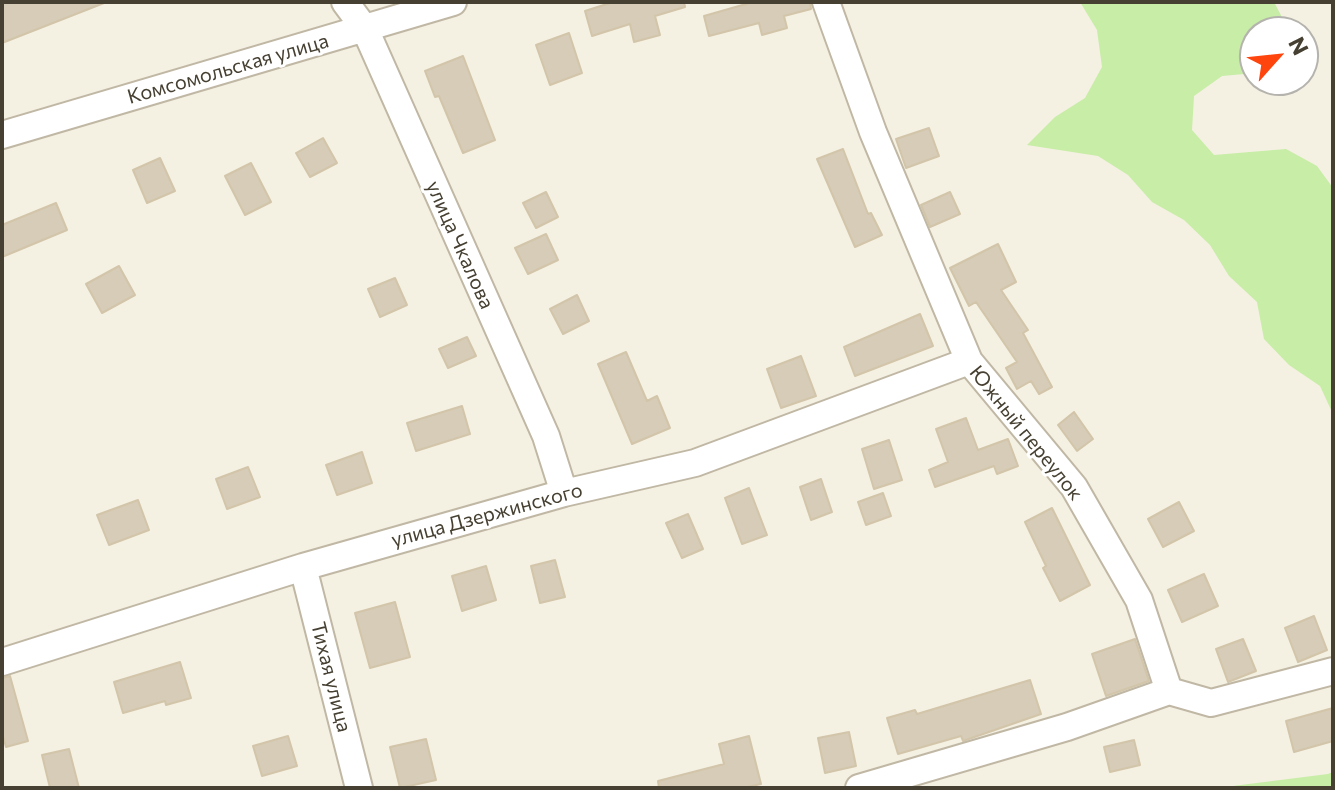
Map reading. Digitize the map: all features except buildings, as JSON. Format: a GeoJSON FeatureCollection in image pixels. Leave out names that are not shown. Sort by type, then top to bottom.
{"type":"FeatureCollection","features":[{"type":"Feature","properties":{"kind":"street","name":"улица Чкалова"},"geometry":{"type":"LineString","coordinates":[[345,2],[365,29],[546,436],[564,493]]}},
{"type":"Feature","properties":{"kind":"street","name":"Комсомольская улица"},"geometry":{"type":"LineString","coordinates":[[2,135],[453,2]]}},
{"type":"Feature","properties":{"kind":"street","name":"Южный переулок"},"geometry":{"type":"LineString","coordinates":[[826,2],[873,132],[969,361],[1074,487],[1139,600],[1169,691]]}},
{"type":"Feature","properties":{"kind":"street","name":"улица Дзержинского"},"geometry":{"type":"LineString","coordinates":[[2,662],[303,567],[564,493],[695,463],[969,361]]}},
{"type":"Feature","properties":{"kind":"street","name":"Тихая улица"},"geometry":{"type":"LineString","coordinates":[[303,567],[359,788]]}},
{"type":"Feature","properties":{"kind":"street"},"geometry":{"type":"LineString","coordinates":[[859,788],[1067,727],[1169,691],[1211,703],[1333,671]]}},
{"type":"Feature","properties":{"kind":"green space"},"geometry":{"type":"Polygon","coordinates":[[[1080,2],[1274,2],[1281,16],[1239,16],[1239,74],[1222,76],[1194,96],[1192,130],[1214,155],[1286,149],[1317,166],[1333,188],[1333,414],[1320,386],[1289,365],[1264,339],[1257,302],[1229,276],[1210,245],[1184,220],[1152,202],[1128,175],[1098,156],[1027,145],[1055,117],[1085,98],[1102,67],[1097,30],[1080,2]]]}},
{"type":"Feature","properties":{"kind":"green space"},"geometry":{"type":"Polygon","coordinates":[[[1333,772],[1333,788],[1217,788],[1328,774],[1333,772]]]}}]}
